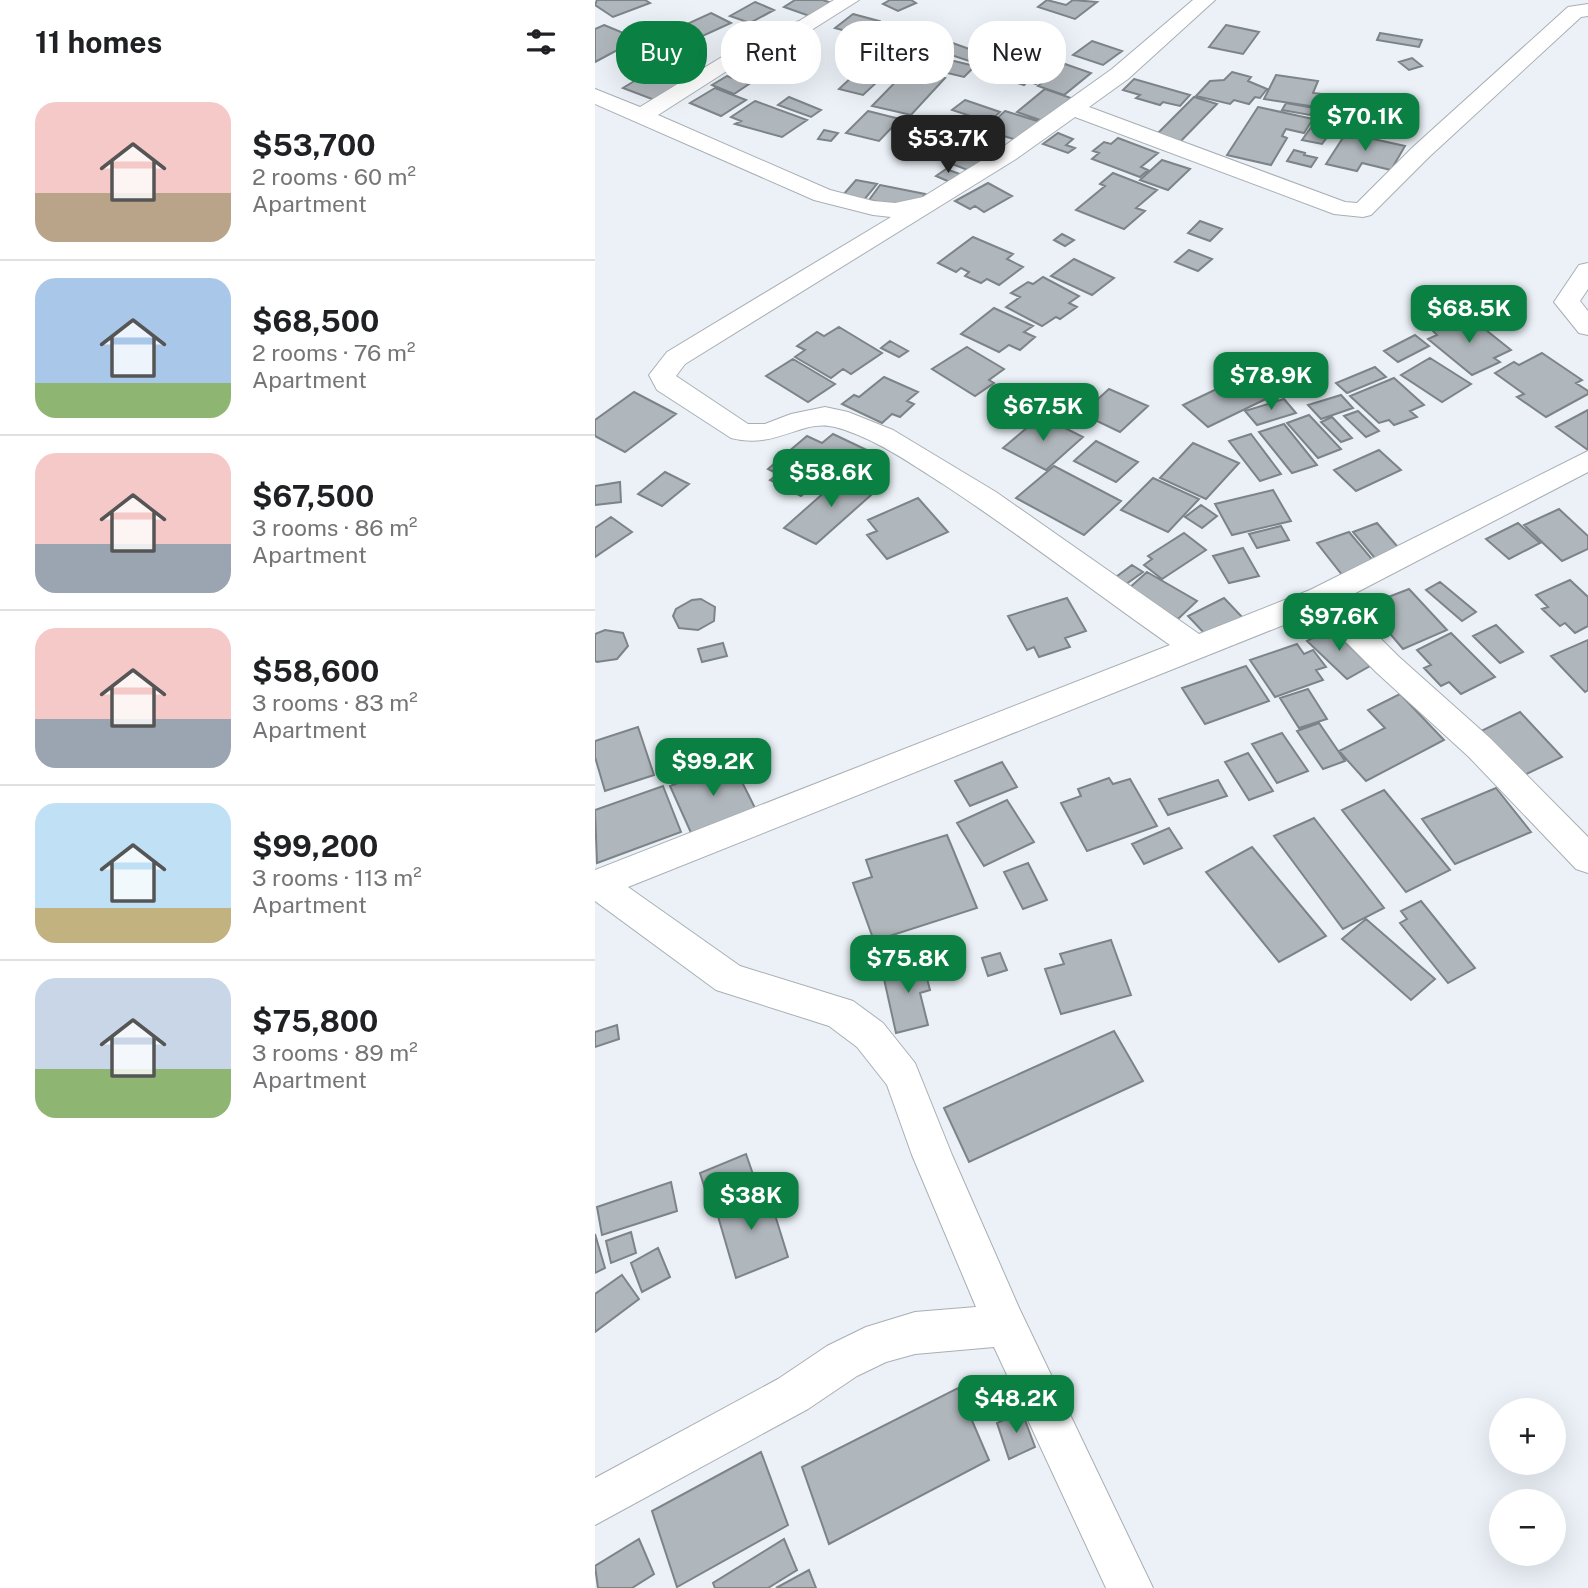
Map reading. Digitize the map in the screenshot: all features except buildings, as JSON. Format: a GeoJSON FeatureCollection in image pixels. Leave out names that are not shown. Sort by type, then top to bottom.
{"type":"FeatureCollection","features":[{"type":"Feature","properties":{"kind":"street"},"geometry":{"type":"LineString","coordinates":[[641,116],[737,56],[806,25],[849,0]]}},
{"type":"Feature","properties":{"kind":"street"},"geometry":{"type":"LineString","coordinates":[[1195,647],[1117,594],[1011,514],[923,459],[833,417],[808,416],[764,433],[751,435],[741,432],[662,380],[667,367],[676,358],[1008,154],[1120,74],[1205,0]]}},
{"type":"Feature","properties":{"kind":"street"},"geometry":{"type":"LineString","coordinates":[[1072,108],[1342,209],[1363,210],[1421,152],[1575,11],[1588,10]]}},
{"type":"Feature","properties":{"kind":"street"},"geometry":{"type":"LineString","coordinates":[[595,96],[822,195],[873,208],[895,209],[931,203]]}},
{"type":"Feature","properties":{"kind":"street"},"geometry":{"type":"LineString","coordinates":[[1588,270],[1567,302],[1588,327]]}},
{"type":"Feature","properties":{"kind":"street"},"geometry":{"type":"LineString","coordinates":[[597,885],[1321,598],[1588,460]]}},
{"type":"Feature","properties":{"kind":"street"},"geometry":{"type":"LineString","coordinates":[[1321,598],[1387,664],[1480,748],[1588,859]]}},
{"type":"Feature","properties":{"kind":"street"},"geometry":{"type":"LineString","coordinates":[[597,885],[729,979],[840,1013],[870,1035],[902,1074],[932,1155],[1005,1325],[1130,1588]]}},
{"type":"Feature","properties":{"kind":"street"},"geometry":{"type":"LineString","coordinates":[[595,1503],[793,1394],[842,1361],[881,1342],[915,1333],[1005,1325]]}}]}
